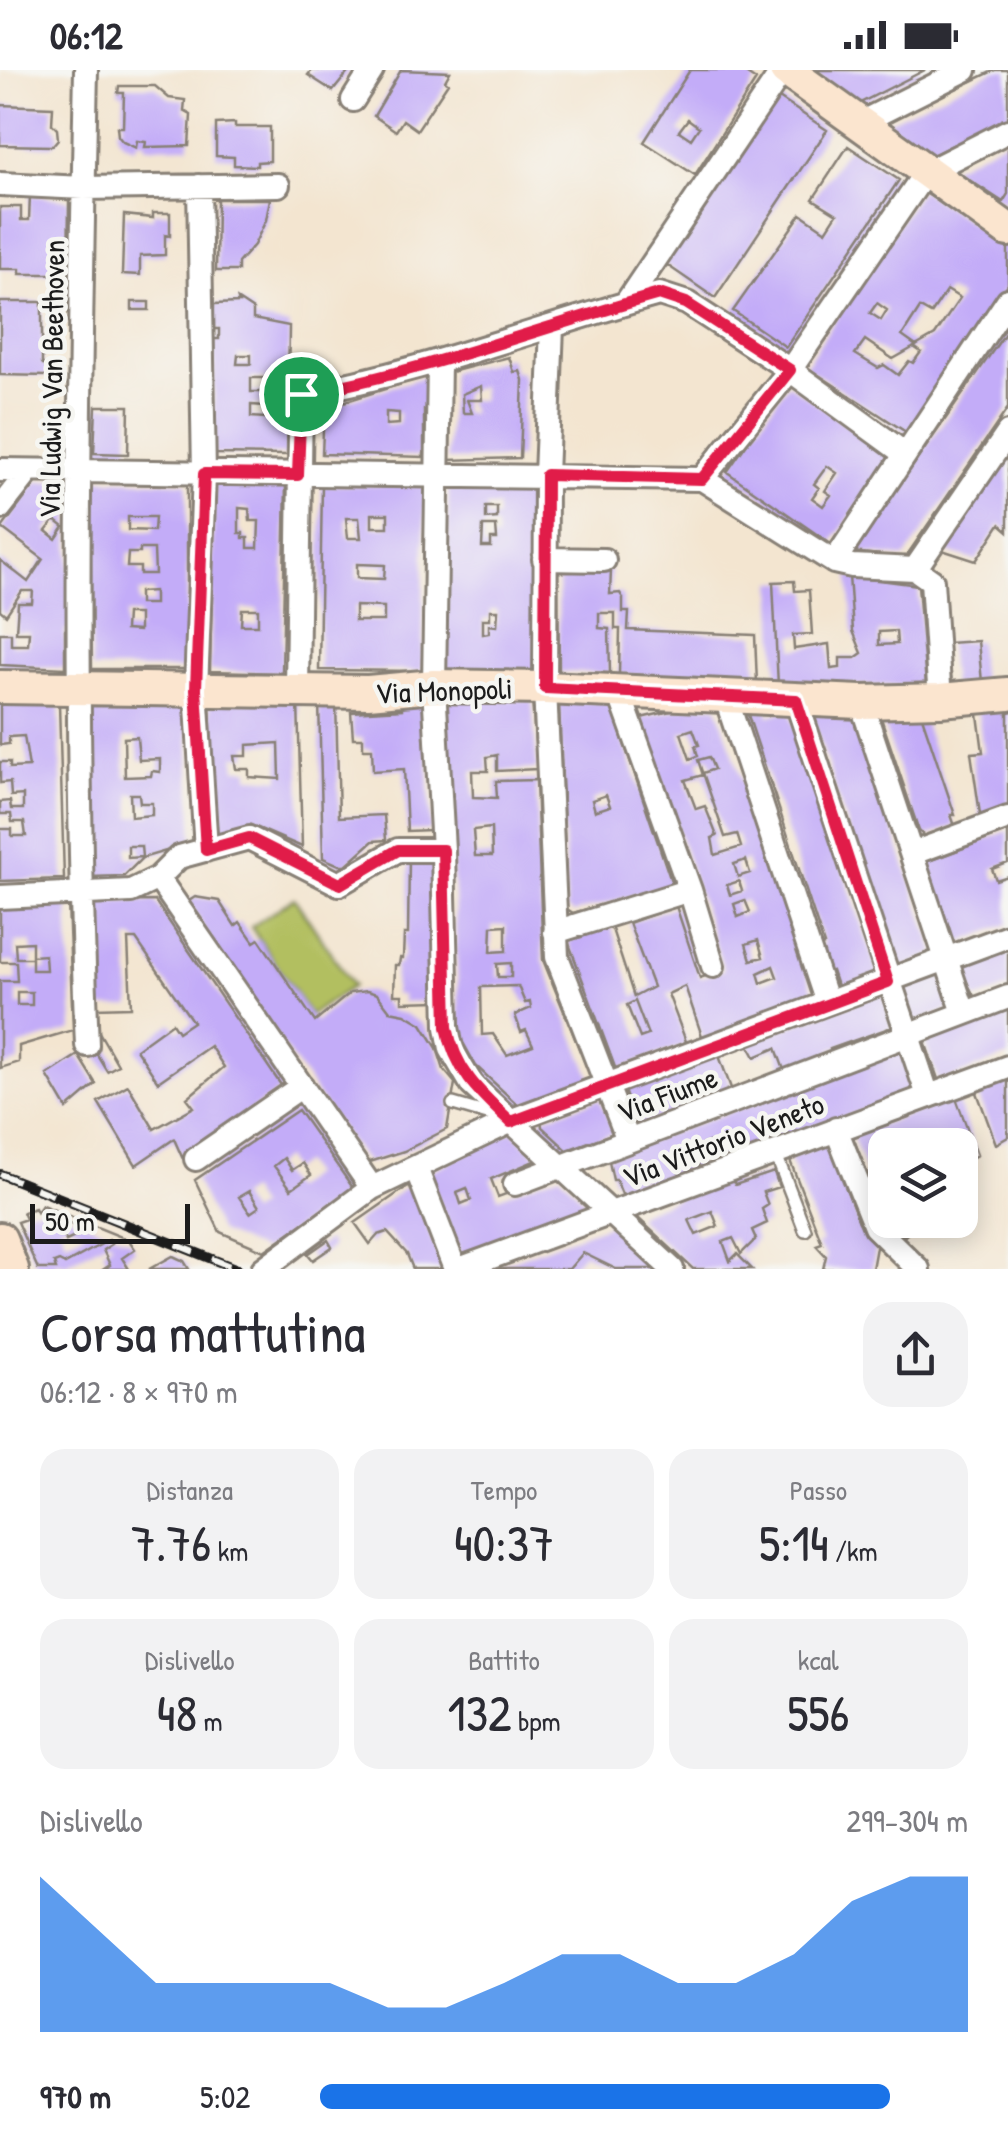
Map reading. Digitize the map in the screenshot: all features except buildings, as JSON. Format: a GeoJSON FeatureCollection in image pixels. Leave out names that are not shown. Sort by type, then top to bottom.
{"type":"FeatureCollection","features":[{"type":"Feature","properties":{"kind":"street","name":"Via Ludwig Van Beethoven"},"geometry":{"type":"LineString","coordinates":[[86,70],[78,688],[80,894],[87,1045]]}},
{"type":"Feature","properties":{"kind":"street"},"geometry":{"type":"LineString","coordinates":[[353,100],[372,70]]}},
{"type":"Feature","properties":{"kind":"street"},"geometry":{"type":"LineString","coordinates":[[626,303],[785,70],[1008,230]]}},
{"type":"Feature","properties":{"kind":"street"},"geometry":{"type":"LineString","coordinates":[[860,123],[964,70]]}},
{"type":"Feature","properties":{"kind":"street"},"geometry":{"type":"LineString","coordinates":[[702,479],[790,370],[926,173],[1008,131]]}},
{"type":"Feature","properties":{"kind":"street"},"geometry":{"type":"LineString","coordinates":[[0,184],[84,188],[278,185]]}},
{"type":"Feature","properties":{"kind":"street"},"geometry":{"type":"LineString","coordinates":[[199,186],[204,474],[196,689],[206,850]]}},
{"type":"Feature","properties":{"kind":"street"},"geometry":{"type":"LineString","coordinates":[[296,690],[301,394],[362,383],[439,362],[659,294],[686,303],[790,370],[906,454]]}},
{"type":"Feature","properties":{"kind":"street"},"geometry":{"type":"LineString","coordinates":[[834,562],[1008,300]]}},
{"type":"Feature","properties":{"kind":"street"},"geometry":{"type":"LineString","coordinates":[[552,327],[544,560],[556,957],[628,1140]]}},
{"type":"Feature","properties":{"kind":"street"},"geometry":{"type":"LineString","coordinates":[[439,362],[434,686],[451,1049],[472,1086],[515,1120],[672,1269]]}},
{"type":"Feature","properties":{"kind":"street"},"geometry":{"type":"LineString","coordinates":[[915,569],[1008,433]]}},
{"type":"Feature","properties":{"kind":"street"},"geometry":{"type":"LineString","coordinates":[[0,470],[702,479],[834,562],[915,569],[932,581],[940,700]]}},
{"type":"Feature","properties":{"kind":"street"},"geometry":{"type":"LineString","coordinates":[[0,508],[29,471]]}},
{"type":"Feature","properties":{"kind":"street"},"geometry":{"type":"LineString","coordinates":[[544,560],[604,560]]}},
{"type":"Feature","properties":{"kind":"street","name":"Via Monopoli"},"geometry":{"type":"LineString","coordinates":[[0,687],[368,692],[434,686],[861,702],[1008,694]]}},
{"type":"Feature","properties":{"kind":"street"},"geometry":{"type":"LineString","coordinates":[[619,692],[713,966]]}},
{"type":"Feature","properties":{"kind":"street"},"geometry":{"type":"LineString","coordinates":[[725,695],[827,1004]]}},
{"type":"Feature","properties":{"kind":"street"},"geometry":{"type":"LineString","coordinates":[[796,700],[928,1096]]}},
{"type":"Feature","properties":{"kind":"street"},"geometry":{"type":"LineString","coordinates":[[861,702],[964,1013]]}},
{"type":"Feature","properties":{"kind":"street"},"geometry":{"type":"LineString","coordinates":[[913,852],[1008,818]]}},
{"type":"Feature","properties":{"kind":"street"},"geometry":{"type":"LineString","coordinates":[[0,897],[131,891],[158,878],[179,857],[249,838],[340,884],[398,850],[443,850]]}},
{"type":"Feature","properties":{"kind":"street"},"geometry":{"type":"LineString","coordinates":[[158,878],[372,1188]]}},
{"type":"Feature","properties":{"kind":"street"},"geometry":{"type":"LineString","coordinates":[[555,932],[690,890]]}},
{"type":"Feature","properties":{"kind":"street"},"geometry":{"type":"LineString","coordinates":[[263,1269],[372,1188],[515,1120],[1008,936]]}},
{"type":"Feature","properties":{"kind":"street","name":"Via Fiume"},"geometry":{"type":"LineString","coordinates":[[516,1184],[1008,997]]}},
{"type":"Feature","properties":{"kind":"street","name":"Via Vittorio Veneto"},"geometry":{"type":"LineString","coordinates":[[416,1168],[457,1269],[1008,1068]]}},
{"type":"Feature","properties":{"kind":"street"},"geometry":{"type":"LineString","coordinates":[[196,1159],[302,1086]]}},
{"type":"Feature","properties":{"kind":"street"},"geometry":{"type":"LineString","coordinates":[[836,1129],[876,1227],[918,1269]]}},
{"type":"Feature","properties":{"kind":"lane"},"geometry":{"type":"LineString","coordinates":[[453,1104],[515,1120]]}},
{"type":"Feature","properties":{"kind":"lane"},"geometry":{"type":"LineString","coordinates":[[776,1152],[805,1230]]}},
{"type":"Feature","properties":{"kind":"green space"},"geometry":{"type":"Polygon","coordinates":[[[294,898],[353,986],[310,1015],[251,927],[294,898]]]}},
{"type":"Feature","properties":{"kind":"railway"},"geometry":{"type":"LineString","coordinates":[[0,1174],[237,1269]]}},
{"type":"Feature","properties":{"kind":"route"},"geometry":{"type":"LineString","coordinates":[[659,294],[686,303],[790,370],[702,479],[546,475],[545,688],[796,700],[888,982],[511,1122],[472,1086],[451,1049],[447,1027],[443,850],[398,850],[340,884],[249,838],[206,850],[196,689],[204,474],[298,475],[301,394],[362,383],[439,362],[659,294]]}}]}
